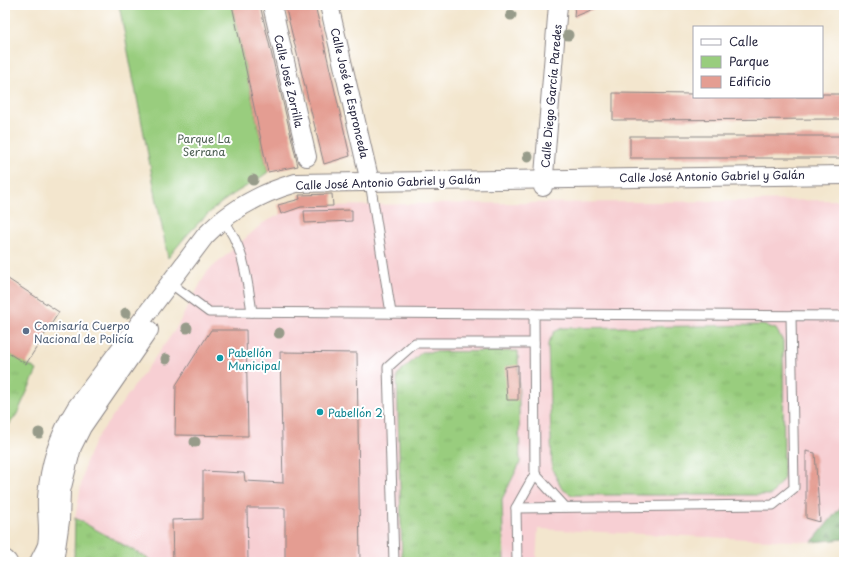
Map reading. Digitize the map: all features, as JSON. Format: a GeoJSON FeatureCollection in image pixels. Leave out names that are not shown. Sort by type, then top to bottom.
{"type":"FeatureCollection","features":[{"type":"Feature","properties":{"kind":"street","name":"Calle José Zorrilla"},"geometry":{"type":"LineString","coordinates":[[272,5],[306,157]]}},
{"type":"Feature","properties":{"kind":"street","name":"Calle José de Espronceda"},"geometry":{"type":"LineString","coordinates":[[329,5],[372,186]]}},
{"type":"Feature","properties":{"kind":"street","name":"Calle Diego García Paredes"},"geometry":{"type":"LineString","coordinates":[[544,182],[558,5]]}},
{"type":"Feature","properties":{"kind":"street","name":"Calle José Antonio Gabriel y Galán"},"geometry":{"type":"LineString","coordinates":[[54,562],[60,521],[61,491],[72,447],[82,428],[205,236],[226,224],[248,201],[276,188],[296,183],[372,186],[844,175]]}},
{"type":"Feature","properties":{"kind":"street","name":"Calle José Antonio Gabriel y Galán"},"geometry":{"type":"LineString","coordinates":[[544,182],[844,186]]}},
{"type":"Feature","properties":{"kind":"street","name":"Calle José Antonio Gabriel y Galán"},"geometry":{"type":"LineString","coordinates":[[39,562],[45,553],[49,480],[55,450],[65,426],[76,408],[174,286]]}},
{"type":"Feature","properties":{"kind":"street"},"geometry":{"type":"LineString","coordinates":[[5,559],[8,562]]}},
{"type":"Feature","properties":{"kind":"lane"},"geometry":{"type":"LineString","coordinates":[[372,186],[391,314]]}},
{"type":"Feature","properties":{"kind":"lane"},"geometry":{"type":"LineString","coordinates":[[226,224],[245,265],[252,312]]}},
{"type":"Feature","properties":{"kind":"lane"},"geometry":{"type":"LineString","coordinates":[[174,286],[209,312],[844,316]]}},
{"type":"Feature","properties":{"kind":"lane"},"geometry":{"type":"LineString","coordinates":[[517,562],[516,508],[535,474],[534,314]]}},
{"type":"Feature","properties":{"kind":"lane"},"geometry":{"type":"LineString","coordinates":[[516,508],[565,506],[773,505],[794,488],[791,316]]}},
{"type":"Feature","properties":{"kind":"lane"},"geometry":{"type":"LineString","coordinates":[[394,562],[388,367],[415,343],[534,343]]}},
{"type":"Feature","properties":{"kind":"lane"},"geometry":{"type":"LineString","coordinates":[[535,474],[565,506]]}},
{"type":"Feature","properties":{"kind":"shaded area"},"geometry":{"type":"Polygon","coordinates":[[[844,200],[844,503],[812,542],[538,529],[536,562],[152,562],[75,518],[85,464],[96,439],[175,330],[207,272],[263,223],[289,210],[301,207],[411,204],[844,200]]]}},
{"type":"Feature","properties":{"kind":"green space","name":"Parque La Serrana"},"geometry":{"type":"Polygon","coordinates":[[[119,5],[232,5],[268,172],[229,197],[212,210],[189,233],[168,258],[119,5]]]}},
{"type":"Feature","properties":{"kind":"green space"},"geometry":{"type":"Polygon","coordinates":[[[763,325],[776,329],[783,341],[784,478],[771,495],[572,495],[562,489],[552,469],[548,344],[554,332],[562,328],[763,325]]]}},
{"type":"Feature","properties":{"kind":"green space"},"geometry":{"type":"Polygon","coordinates":[[[5,351],[37,370],[17,414],[5,430],[5,351]]]}},
{"type":"Feature","properties":{"kind":"green space"},"geometry":{"type":"Polygon","coordinates":[[[518,351],[520,463],[502,499],[504,562],[402,562],[397,375],[422,352],[518,351]]]}},
{"type":"Feature","properties":{"kind":"green space"},"geometry":{"type":"Polygon","coordinates":[[[844,503],[844,539],[812,542],[844,503]]]}},
{"type":"Feature","properties":{"kind":"green space"},"geometry":{"type":"Polygon","coordinates":[[[75,518],[151,560],[152,562],[74,562],[75,518]]]}},
{"type":"Feature","properties":{"kind":"building"},"geometry":{"type":"Polygon","coordinates":[[[232,5],[260,5],[298,166],[268,172],[232,5]]]}},
{"type":"Feature","properties":{"kind":"building"},"geometry":{"type":"Polygon","coordinates":[[[285,5],[315,5],[350,156],[324,164],[285,5]]]}},
{"type":"Feature","properties":{"kind":"building"},"geometry":{"type":"Polygon","coordinates":[[[575,5],[603,5],[574,17],[575,5]]]}},
{"type":"Feature","properties":{"kind":"building"},"geometry":{"type":"Polygon","coordinates":[[[613,93],[693,94],[693,98],[823,98],[823,94],[844,94],[844,119],[613,120],[613,93]]]}},
{"type":"Feature","properties":{"kind":"building"},"geometry":{"type":"Polygon","coordinates":[[[630,136],[844,136],[844,158],[630,158],[630,136]]]}},
{"type":"Feature","properties":{"kind":"building"},"geometry":{"type":"Polygon","coordinates":[[[332,194],[333,206],[301,207],[281,214],[278,205],[300,199],[299,195],[332,194]]]}},
{"type":"Feature","properties":{"kind":"building"},"geometry":{"type":"Polygon","coordinates":[[[352,210],[352,221],[305,223],[304,211],[352,210]]]}},
{"type":"Feature","properties":{"kind":"building","name":"Comisaría Cuerpo Nacional de Policía"},"geometry":{"type":"Polygon","coordinates":[[[5,277],[59,312],[26,364],[5,351],[5,277]]]}},
{"type":"Feature","properties":{"kind":"building","name":"Pabellón Municipal"},"geometry":{"type":"Polygon","coordinates":[[[211,330],[246,330],[248,436],[175,435],[176,385],[211,330]]]}},
{"type":"Feature","properties":{"kind":"building","name":"Pabellón 2"},"geometry":{"type":"Polygon","coordinates":[[[280,352],[357,353],[360,562],[285,562],[285,508],[247,508],[248,562],[173,562],[172,520],[203,519],[203,471],[244,473],[245,481],[283,483],[280,352]]]}},
{"type":"Feature","properties":{"kind":"building"},"geometry":{"type":"Polygon","coordinates":[[[518,365],[518,400],[507,400],[505,367],[518,365]]]}},
{"type":"Feature","properties":{"kind":"building"},"geometry":{"type":"Polygon","coordinates":[[[806,451],[815,453],[820,522],[806,518],[806,451]]]}},
{"type":"Feature","properties":{"kind":"place","name":"Comisaría Cuerpo Nacional de Policía"},"geometry":{"type":"Point","coordinates":[26,331]}},
{"type":"Feature","properties":{"kind":"place","name":"Pabellón Municipal"},"geometry":{"type":"Point","coordinates":[220,358]}},
{"type":"Feature","properties":{"kind":"place","name":"Pabellón 2"},"geometry":{"type":"Point","coordinates":[320,412]}}]}
